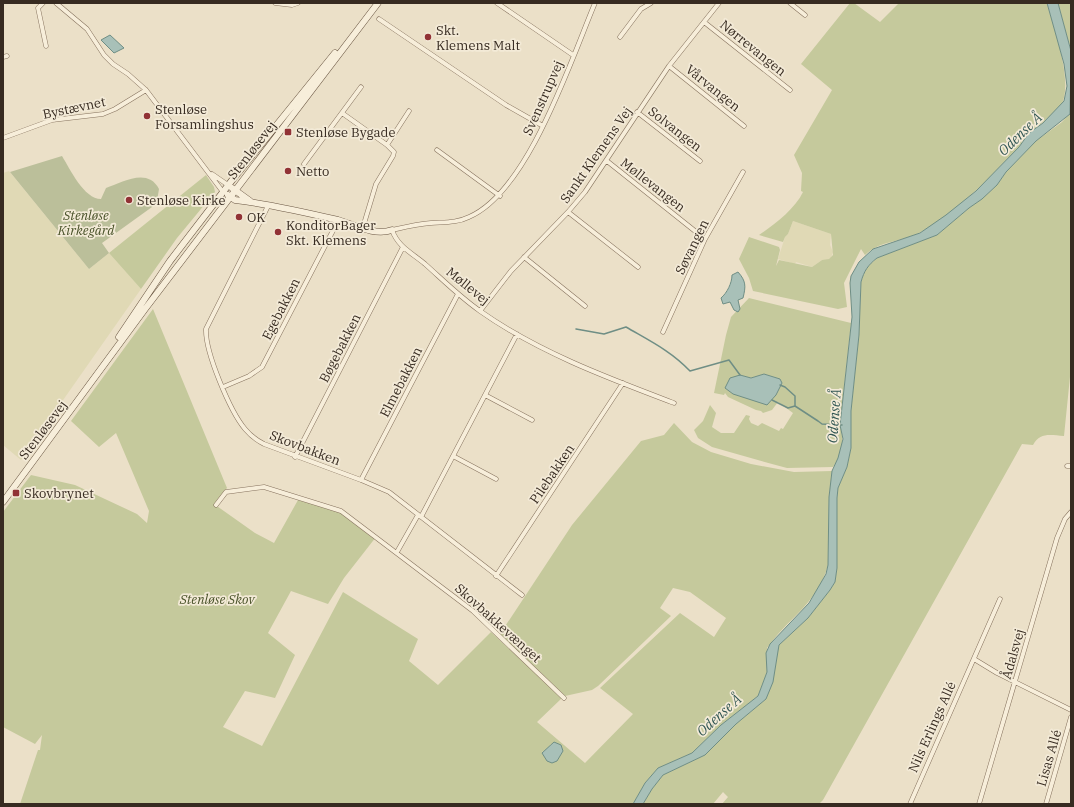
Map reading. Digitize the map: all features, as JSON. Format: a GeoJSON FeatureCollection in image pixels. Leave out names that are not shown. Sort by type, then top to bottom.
{"type":"FeatureCollection","features":[{"type":"Feature","properties":{"kind":"street"},"geometry":{"type":"LineString","coordinates":[[43,3],[38,8],[46,46]]}},
{"type":"Feature","properties":{"kind":"street"},"geometry":{"type":"LineString","coordinates":[[56,3],[87,29],[104,55],[113,64],[128,74],[146,90],[211,174],[223,192],[230,197],[235,200],[252,202],[338,220],[384,233],[392,230]]}},
{"type":"Feature","properties":{"kind":"street"},"geometry":{"type":"LineString","coordinates":[[274,3],[292,5],[298,3]]}},
{"type":"Feature","properties":{"kind":"street","name":"Stenløsevej"},"geometry":{"type":"LineString","coordinates":[[100,370],[108,355],[170,261],[228,185],[349,36],[372,3]]}},
{"type":"Feature","properties":{"kind":"street","name":"Stenløsevej"},"geometry":{"type":"LineString","coordinates":[[3,502],[234,191],[378,3]]}},
{"type":"Feature","properties":{"kind":"street"},"geometry":{"type":"LineString","coordinates":[[497,3],[573,55]]}},
{"type":"Feature","properties":{"kind":"street","name":"Svenstrupvej"},"geometry":{"type":"LineString","coordinates":[[392,230],[411,225],[453,222],[469,218],[484,209],[500,196],[535,142],[543,126],[595,3]]}},
{"type":"Feature","properties":{"kind":"street"},"geometry":{"type":"LineString","coordinates":[[620,37],[641,9],[651,3]]}},
{"type":"Feature","properties":{"kind":"street","name":"Sankt Klemens Vej"},"geometry":{"type":"LineString","coordinates":[[480,311],[511,271],[568,212],[606,161],[637,112],[669,66],[719,3]]}},
{"type":"Feature","properties":{"kind":"street"},"geometry":{"type":"LineString","coordinates":[[790,3],[805,15]]}},
{"type":"Feature","properties":{"kind":"street"},"geometry":{"type":"LineString","coordinates":[[379,19],[506,105],[543,126]]}},
{"type":"Feature","properties":{"kind":"street","name":"Nørrevangen"},"geometry":{"type":"LineString","coordinates":[[704,22],[790,90]]}},
{"type":"Feature","properties":{"kind":"street","name":"Vårvangen"},"geometry":{"type":"LineString","coordinates":[[669,66],[744,126]]}},
{"type":"Feature","properties":{"kind":"street"},"geometry":{"type":"LineString","coordinates":[[304,164],[361,87]]}},
{"type":"Feature","properties":{"kind":"street","name":"Bystævnet"},"geometry":{"type":"LineString","coordinates":[[3,138],[52,120],[102,114],[115,109],[146,90]]}},
{"type":"Feature","properties":{"kind":"street"},"geometry":{"type":"LineString","coordinates":[[387,145],[410,111]]}},
{"type":"Feature","properties":{"kind":"street","name":"Solvangen"},"geometry":{"type":"LineString","coordinates":[[637,112],[700,162]]}},
{"type":"Feature","properties":{"kind":"street"},"geometry":{"type":"LineString","coordinates":[[342,113],[387,145],[394,152],[376,184],[363,228]]}},
{"type":"Feature","properties":{"kind":"street"},"geometry":{"type":"LineString","coordinates":[[437,150],[500,196]]}},
{"type":"Feature","properties":{"kind":"street","name":"Møllevangen"},"geometry":{"type":"LineString","coordinates":[[606,161],[705,239]]}},
{"type":"Feature","properties":{"kind":"street","name":"Søvangen"},"geometry":{"type":"LineString","coordinates":[[663,332],[705,239],[743,172]]}},
{"type":"Feature","properties":{"kind":"street"},"geometry":{"type":"LineString","coordinates":[[211,174],[252,202]]}},
{"type":"Feature","properties":{"kind":"street","name":"Skovbakken"},"geometry":{"type":"LineString","coordinates":[[268,206],[206,329],[205,339],[208,352],[237,417],[252,437],[264,444],[389,492],[522,595]]}},
{"type":"Feature","properties":{"kind":"street"},"geometry":{"type":"LineString","coordinates":[[568,212],[638,267]]}},
{"type":"Feature","properties":{"kind":"street","name":"Egebakken"},"geometry":{"type":"LineString","coordinates":[[223,387],[249,376],[262,367],[338,220]]}},
{"type":"Feature","properties":{"kind":"street","name":"Møllevej"},"geometry":{"type":"LineString","coordinates":[[392,230],[398,243],[458,294],[480,311],[517,334],[623,384],[674,403]]}},
{"type":"Feature","properties":{"kind":"street","name":"Bøgebakken"},"geometry":{"type":"LineString","coordinates":[[295,457],[403,247]]}},
{"type":"Feature","properties":{"kind":"street"},"geometry":{"type":"LineString","coordinates":[[524,257],[585,306]]}},
{"type":"Feature","properties":{"kind":"street","name":"Elmebakken"},"geometry":{"type":"LineString","coordinates":[[361,480],[458,294]]}},
{"type":"Feature","properties":{"kind":"street"},"geometry":{"type":"LineString","coordinates":[[397,552],[453,456],[517,334]]}},
{"type":"Feature","properties":{"kind":"street","name":"Pilebakken"},"geometry":{"type":"LineString","coordinates":[[496,576],[623,384]]}},
{"type":"Feature","properties":{"kind":"street"},"geometry":{"type":"LineString","coordinates":[[485,395],[532,420]]}},
{"type":"Feature","properties":{"kind":"street"},"geometry":{"type":"LineString","coordinates":[[453,456],[496,479]]}},
{"type":"Feature","properties":{"kind":"street","name":"Skovbakkevænget"},"geometry":{"type":"LineString","coordinates":[[216,505],[226,492],[264,487],[341,511],[473,610],[564,698]]}},
{"type":"Feature","properties":{"kind":"street","name":"Ådalsvej"},"geometry":{"type":"LineString","coordinates":[[979,804],[1059,533],[1065,519],[1071,512]]}},
{"type":"Feature","properties":{"kind":"street","name":"Nils Erlings Allé"},"geometry":{"type":"LineString","coordinates":[[910,804],[1000,599]]}},
{"type":"Feature","properties":{"kind":"street"},"geometry":{"type":"LineString","coordinates":[[974,659],[1015,682],[1071,710]]}},
{"type":"Feature","properties":{"kind":"street","name":"Lisas Allé"},"geometry":{"type":"LineString","coordinates":[[1046,804],[1071,717]]}},
{"type":"Feature","properties":{"kind":"shaded area"},"geometry":{"type":"Polygon","coordinates":[[[9,171],[89,269],[109,253],[141,289],[21,460],[3,445],[3,173],[9,171]]]}},
{"type":"Feature","properties":{"kind":"shaded area"},"geometry":{"type":"Polygon","coordinates":[[[793,221],[831,234],[830,245],[833,252],[831,258],[822,260],[812,267],[796,262],[795,264],[778,259],[785,237],[788,234],[793,221]]]}},
{"type":"Feature","properties":{"kind":"green space"},"geometry":{"type":"Polygon","coordinates":[[[850,3],[854,3],[880,22],[899,3],[1047,3],[1062,56],[1065,84],[1061,106],[1023,140],[1019,147],[961,204],[935,224],[921,232],[907,238],[878,246],[865,255],[861,249],[844,283],[847,307],[838,309],[753,291],[749,278],[739,259],[749,237],[779,247],[780,250],[776,266],[779,260],[812,267],[822,260],[829,259],[833,255],[831,234],[793,221],[783,242],[759,235],[790,210],[803,192],[801,191],[802,173],[794,155],[832,90],[801,64],[850,3]]]}},
{"type":"Feature","properties":{"kind":"green space"},"geometry":{"type":"Polygon","coordinates":[[[1058,3],[1071,3],[1071,51],[1058,3]]]}},
{"type":"Feature","properties":{"kind":"green space"},"geometry":{"type":"Polygon","coordinates":[[[1071,112],[1071,367],[1064,436],[1046,435],[1039,438],[1033,445],[1022,444],[823,800],[819,804],[722,804],[728,797],[723,792],[713,804],[643,804],[663,775],[705,755],[736,724],[766,699],[779,645],[808,618],[835,582],[837,568],[837,498],[838,488],[847,467],[851,448],[851,411],[859,335],[861,282],[865,269],[877,258],[937,235],[982,199],[997,185],[1006,172],[1036,141],[1062,122],[1071,112]]]}},
{"type":"Feature","properties":{"kind":"green space","name":"Stenløse Kirkegård"},"geometry":{"type":"Polygon","coordinates":[[[62,156],[83,189],[95,198],[101,199],[106,188],[134,178],[142,177],[148,179],[154,182],[159,189],[157,201],[152,207],[102,243],[109,253],[89,269],[10,172],[62,156]]]}},
{"type":"Feature","properties":{"kind":"green space"},"geometry":{"type":"Polygon","coordinates":[[[206,175],[214,187],[215,192],[177,238],[141,289],[109,253],[206,175]]]}},
{"type":"Feature","properties":{"kind":"green space"},"geometry":{"type":"Polygon","coordinates":[[[749,298],[851,323],[840,425],[842,447],[839,457],[833,467],[787,468],[712,447],[698,438],[694,430],[703,421],[710,405],[716,413],[712,427],[721,433],[734,433],[746,415],[750,416],[749,419],[751,423],[758,426],[762,423],[779,431],[781,428],[783,429],[793,413],[778,402],[772,410],[763,413],[728,397],[725,393],[724,395],[714,393],[731,317],[749,298]],[[764,374],[751,378],[740,375],[776,395],[782,383],[780,379],[764,374]]]}},
{"type":"Feature","properties":{"kind":"green space","name":"Stenløse Skov"},"geometry":{"type":"Polygon","coordinates":[[[153,309],[227,488],[214,504],[255,533],[274,543],[298,500],[340,512],[376,537],[344,578],[328,604],[291,591],[268,633],[295,655],[275,698],[245,691],[223,727],[262,746],[343,592],[418,639],[409,661],[438,685],[491,632],[562,698],[537,722],[585,763],[633,714],[600,688],[680,613],[714,637],[726,618],[690,592],[673,588],[660,608],[671,616],[598,686],[592,690],[565,696],[500,634],[572,525],[641,441],[664,435],[674,423],[692,442],[711,452],[751,464],[794,472],[832,471],[829,497],[828,565],[818,589],[811,599],[767,648],[767,672],[758,696],[721,725],[692,753],[658,768],[645,783],[633,804],[20,804],[38,750],[40,750],[42,735],[35,744],[3,727],[3,512],[31,475],[75,485],[137,514],[147,523],[149,511],[116,433],[99,447],[71,421],[153,309]],[[551,744],[548,749],[542,752],[557,760],[563,751],[551,744]]]}},
{"type":"Feature","properties":{"kind":"water"},"geometry":{"type":"Polygon","coordinates":[[[1047,3],[1058,3],[1071,51],[1070,114],[1036,141],[1006,172],[997,185],[982,199],[937,235],[877,258],[867,268],[862,278],[859,335],[851,411],[851,448],[847,467],[838,488],[837,498],[837,568],[835,582],[808,618],[779,645],[773,682],[766,699],[736,724],[705,755],[663,775],[643,804],[633,804],[645,783],[658,768],[692,753],[721,725],[758,696],[767,672],[766,653],[770,644],[809,603],[826,574],[828,565],[829,497],[832,471],[838,458],[843,439],[840,425],[852,317],[851,276],[859,262],[873,249],[920,233],[976,191],[1019,147],[1029,133],[1043,123],[1064,101],[1067,86],[1064,64],[1047,3]]]}},
{"type":"Feature","properties":{"kind":"water"},"geometry":{"type":"Polygon","coordinates":[[[110,35],[124,48],[114,53],[101,40],[110,35]]]}},
{"type":"Feature","properties":{"kind":"water"},"geometry":{"type":"Polygon","coordinates":[[[738,272],[743,278],[745,290],[743,298],[738,300],[740,309],[738,312],[734,310],[730,302],[723,304],[721,298],[729,288],[732,275],[738,272]]]}},
{"type":"Feature","properties":{"kind":"water"},"geometry":{"type":"Polygon","coordinates":[[[764,374],[780,379],[782,383],[776,395],[767,405],[733,394],[725,388],[730,378],[740,375],[751,378],[764,374]]]}},
{"type":"Feature","properties":{"kind":"water"},"geometry":{"type":"Polygon","coordinates":[[[554,742],[561,745],[563,751],[557,761],[552,763],[547,761],[542,753],[554,742]]]}},
{"type":"Feature","properties":{"kind":"waterway"},"geometry":{"type":"LineString","coordinates":[[576,329],[604,334],[626,327],[668,352],[690,371],[729,360],[740,375]]}},
{"type":"Feature","properties":{"kind":"waterway","name":"Odense Å"},"geometry":{"type":"LineString","coordinates":[[780,385],[785,387],[795,396],[795,406],[822,424],[842,425]]}},
{"type":"Feature","properties":{"kind":"waterway"},"geometry":{"type":"LineString","coordinates":[[772,400],[788,408],[795,406]]}},
{"type":"Feature","properties":{"kind":"place","name":"Skt. Klemens Malt"},"geometry":{"type":"Point","coordinates":[428,37]}},
{"type":"Feature","properties":{"kind":"place","name":"Stenløse Forsamlingshus"},"geometry":{"type":"Point","coordinates":[147,116]}},
{"type":"Feature","properties":{"kind":"place","name":"Stenløse Bygade"},"geometry":{"type":"Point","coordinates":[288,132]}},
{"type":"Feature","properties":{"kind":"place","name":"Netto"},"geometry":{"type":"Point","coordinates":[288,171]}},
{"type":"Feature","properties":{"kind":"place","name":"Stenløse Kirke"},"geometry":{"type":"Point","coordinates":[129,200]}},
{"type":"Feature","properties":{"kind":"place","name":"OK"},"geometry":{"type":"Point","coordinates":[239,217]}},
{"type":"Feature","properties":{"kind":"place","name":"KonditorBager Skt. Klemens"},"geometry":{"type":"Point","coordinates":[278,232]}},
{"type":"Feature","properties":{"kind":"place","name":"Skovbrynet"},"geometry":{"type":"Point","coordinates":[16,493]}}]}
